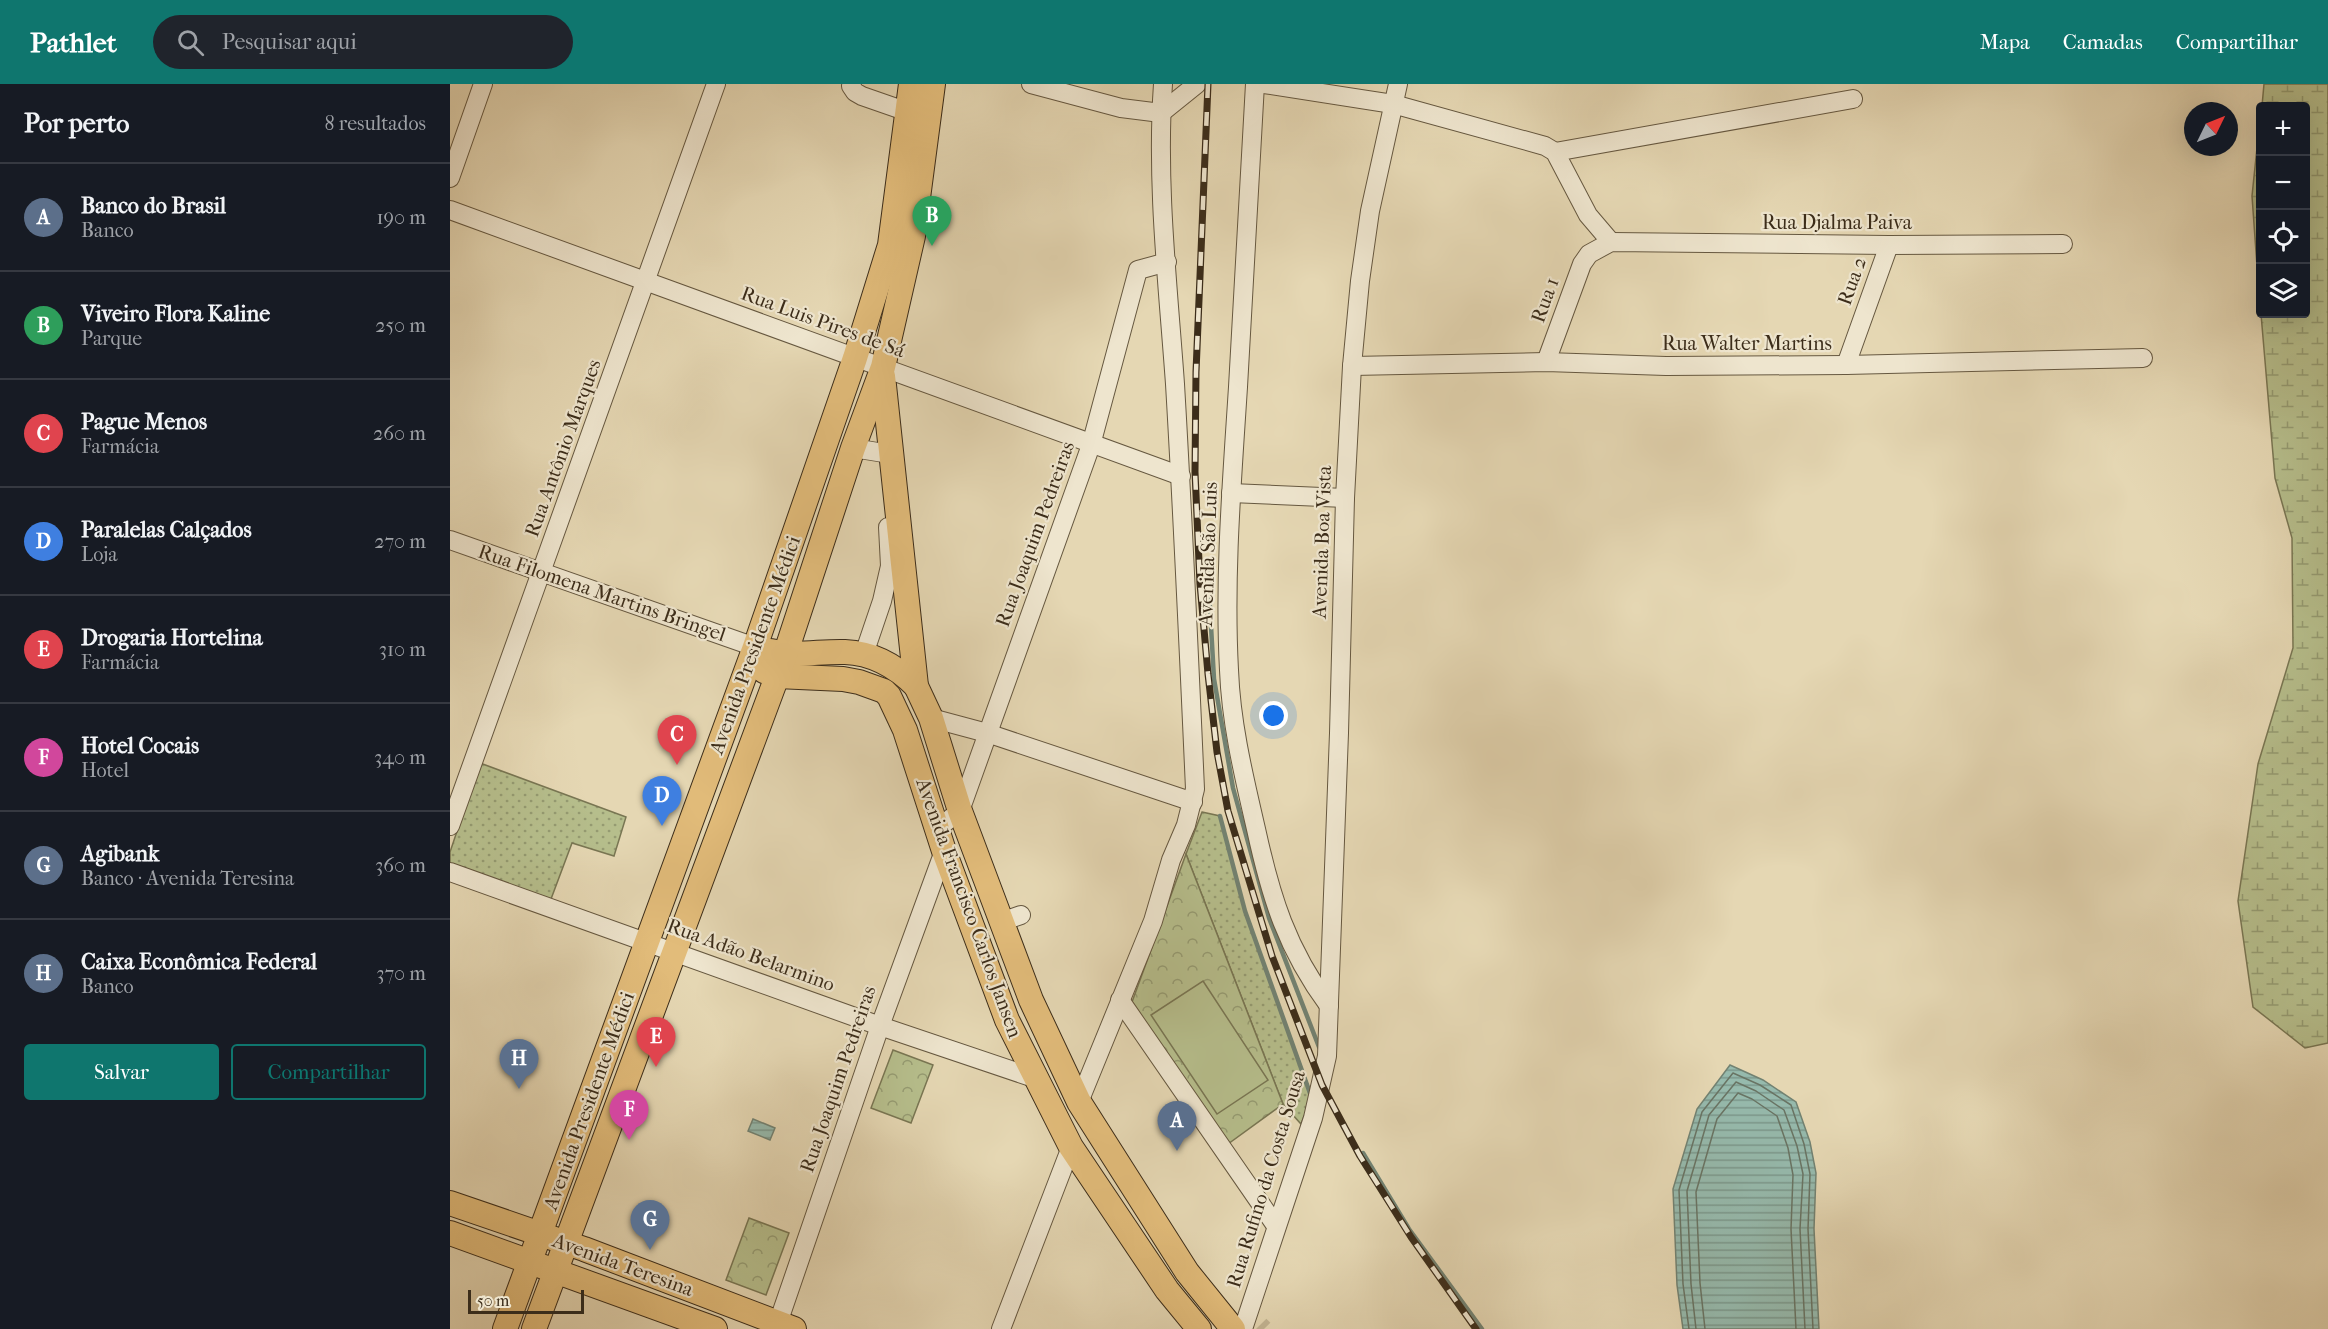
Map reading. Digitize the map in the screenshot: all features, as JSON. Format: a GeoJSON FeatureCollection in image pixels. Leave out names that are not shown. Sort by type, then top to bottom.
{"type":"FeatureCollection","features":[{"type":"Feature","properties":{"kind":"main road","name":"Avenida Presidente Médici"},"geometry":{"type":"LineString","coordinates":[[505,1329],[751,657],[855,358],[890,244],[911,84]]}},
{"type":"Feature","properties":{"kind":"main road","name":"Avenida Presidente Médici"},"geometry":{"type":"LineString","coordinates":[[534,1329],[564,1243],[781,665],[853,448],[883,367],[913,236],[933,84]]}},
{"type":"Feature","properties":{"kind":"main road","name":"Avenida Francisco Carlos Jansen"},"geometry":{"type":"LineString","coordinates":[[883,367],[886,454],[916,686],[931,718],[960,811],[1011,918],[1031,1000],[1079,1102],[1187,1272],[1245,1326]]}},
{"type":"Feature","properties":{"kind":"main road"},"geometry":{"type":"LineString","coordinates":[[781,665],[845,652],[864,654]]}},
{"type":"Feature","properties":{"kind":"main road","name":"Avenida Francisco Carlos Jansen"},"geometry":{"type":"LineString","coordinates":[[864,654],[902,671],[916,686]]}},
{"type":"Feature","properties":{"kind":"main road","name":"Avenida Francisco Carlos Jansen"},"geometry":{"type":"LineString","coordinates":[[751,657],[859,682],[889,696],[905,730],[941,839],[1007,1020],[1071,1147],[1167,1290],[1199,1329]]}},
{"type":"Feature","properties":{"kind":"main road","name":"Avenida Teresina"},"geometry":{"type":"LineString","coordinates":[[450,1203],[786,1326]]}},
{"type":"Feature","properties":{"kind":"main road","name":"Avenida Teresina"},"geometry":{"type":"LineString","coordinates":[[450,1233],[715,1329]]}},
{"type":"Feature","properties":{"kind":"street"},"geometry":{"type":"LineString","coordinates":[[450,178],[483,84]]}},
{"type":"Feature","properties":{"kind":"street","name":"Rua Antônio Marques"},"geometry":{"type":"LineString","coordinates":[[450,826],[647,282],[716,84]]}},
{"type":"Feature","properties":{"kind":"street"},"geometry":{"type":"LineString","coordinates":[[1031,84],[1076,91],[1121,108],[1161,113],[1197,84]]}},
{"type":"Feature","properties":{"kind":"street","name":"Avenida São Luis"},"geometry":{"type":"LineString","coordinates":[[1079,1102],[1153,921],[1196,789],[1167,262],[1161,113],[1163,84]]}},
{"type":"Feature","properties":{"kind":"street","name":"Avenida São Luis"},"geometry":{"type":"LineString","coordinates":[[1255,84],[1231,493],[1229,672],[1234,721],[1244,773],[1266,873],[1281,924],[1309,979],[1329,1006]]}},
{"type":"Feature","properties":{"kind":"street"},"geometry":{"type":"LineString","coordinates":[[1264,84],[1393,104],[1545,146],[1555,152],[1588,215],[1611,242]]}},
{"type":"Feature","properties":{"kind":"street","name":"Avenida Boa Vista"},"geometry":{"type":"LineString","coordinates":[[1329,1006],[1345,498],[1352,366],[1367,232],[1398,84]]}},
{"type":"Feature","properties":{"kind":"street"},"geometry":{"type":"LineString","coordinates":[[851,86],[861,96],[908,112]]}},
{"type":"Feature","properties":{"kind":"street"},"geometry":{"type":"LineString","coordinates":[[1555,152],[1852,99]]}},
{"type":"Feature","properties":{"kind":"street","name":"Rua Luis Pires de Sá"},"geometry":{"type":"LineString","coordinates":[[450,210],[1180,476]]}},
{"type":"Feature","properties":{"kind":"street","name":"Rua Djalma Paiva"},"geometry":{"type":"LineString","coordinates":[[1611,242],[2063,244]]}},
{"type":"Feature","properties":{"kind":"street","name":"Rua 1"},"geometry":{"type":"LineString","coordinates":[[1546,362],[1582,264],[1589,254],[1611,242]]}},
{"type":"Feature","properties":{"kind":"street","name":"Rua 2"},"geometry":{"type":"LineString","coordinates":[[1846,365],[1889,245]]}},
{"type":"Feature","properties":{"kind":"street","name":"Rua Joaquim Pedreiras"},"geometry":{"type":"LineString","coordinates":[[960,811],[1091,445],[1138,270],[1167,262]]}},
{"type":"Feature","properties":{"kind":"street","name":"Rua Walter Martins"},"geometry":{"type":"LineString","coordinates":[[1352,366],[1546,362],[1666,366],[1846,365],[2143,358]]}},
{"type":"Feature","properties":{"kind":"street"},"geometry":{"type":"LineString","coordinates":[[853,448],[886,454],[890,566],[882,601],[864,654]]}},
{"type":"Feature","properties":{"kind":"street"},"geometry":{"type":"LineString","coordinates":[[1231,493],[1345,498]]}},
{"type":"Feature","properties":{"kind":"street","name":"Rua Filomena Martins Bringel"},"geometry":{"type":"LineString","coordinates":[[450,540],[541,572],[751,657]]}},
{"type":"Feature","properties":{"kind":"street"},"geometry":{"type":"LineString","coordinates":[[931,718],[987,734],[1193,802]]}},
{"type":"Feature","properties":{"kind":"street"},"geometry":{"type":"LineString","coordinates":[[941,839],[960,811]]}},
{"type":"Feature","properties":{"kind":"street","name":"Rua Joaquim Pedreiras"},"geometry":{"type":"LineString","coordinates":[[786,1326],[941,839]]}},
{"type":"Feature","properties":{"kind":"street","name":"Rua Adão Belarmino"},"geometry":{"type":"LineString","coordinates":[[450,872],[880,1026],[1037,1079]]}},
{"type":"Feature","properties":{"kind":"street"},"geometry":{"type":"LineString","coordinates":[[1120,1000],[1276,1226]]}},
{"type":"Feature","properties":{"kind":"street","name":"Rua Rufino da Costa Sousa"},"geometry":{"type":"LineString","coordinates":[[1245,1326],[1276,1226],[1314,1118],[1327,1056],[1329,1006]]}},
{"type":"Feature","properties":{"kind":"street"},"geometry":{"type":"LineString","coordinates":[[1001,1329],[1071,1147]]}},
{"type":"Feature","properties":{"kind":"green space"},"geometry":{"type":"Polygon","coordinates":[[[2264,84],[2328,84],[2328,1043],[2305,1048],[2253,1007],[2238,901],[2258,764],[2293,648],[2292,538],[2275,478],[2261,318],[2310,318],[2310,102],[2262,102],[2264,84]]]}},
{"type":"Feature","properties":{"kind":"green space"},"geometry":{"type":"Polygon","coordinates":[[[2256,158],[2256,252],[2252,196],[2256,158]]]}},
{"type":"Feature","properties":{"kind":"green space"},"geometry":{"type":"Polygon","coordinates":[[[480,763],[626,817],[614,856],[572,843],[551,899],[450,864],[450,852],[480,763]]]}},
{"type":"Feature","properties":{"kind":"green space"},"geometry":{"type":"Polygon","coordinates":[[[1202,812],[1220,816],[1245,911],[1312,1096],[1301,1124],[1283,1104],[1186,854],[1202,812]]]}},
{"type":"Feature","properties":{"kind":"green space"},"geometry":{"type":"Polygon","coordinates":[[[1186,854],[1283,1104],[1228,1144],[1132,1002],[1186,854]]]}},
{"type":"Feature","properties":{"kind":"green space"},"geometry":{"type":"Polygon","coordinates":[[[1203,981],[1268,1080],[1217,1114],[1151,1015],[1203,981]]]}},
{"type":"Feature","properties":{"kind":"green space"},"geometry":{"type":"Polygon","coordinates":[[[893,1050],[933,1065],[911,1123],[871,1108],[893,1050]]]}},
{"type":"Feature","properties":{"kind":"green space"},"geometry":{"type":"Polygon","coordinates":[[[749,1218],[789,1233],[766,1295],[726,1280],[749,1218]]]}},
{"type":"Feature","properties":{"kind":"water"},"geometry":{"type":"Polygon","coordinates":[[[1730,1065],[1763,1080],[1796,1102],[1810,1142],[1816,1173],[1814,1229],[1819,1329],[1683,1329],[1677,1285],[1673,1189],[1697,1109],[1730,1065]]]}},
{"type":"Feature","properties":{"kind":"water"},"geometry":{"type":"Polygon","coordinates":[[[753,1119],[775,1128],[770,1140],[748,1131],[753,1119]]]}},
{"type":"Feature","properties":{"kind":"waterway"},"geometry":{"type":"LineString","coordinates":[[1208,573],[1214,679],[1233,788],[1269,918],[1319,1047]]}},
{"type":"Feature","properties":{"kind":"waterway"},"geometry":{"type":"LineString","coordinates":[[1220,816],[1245,911],[1311,1096]]}},
{"type":"Feature","properties":{"kind":"waterway"},"geometry":{"type":"LineString","coordinates":[[1363,1153],[1409,1229],[1482,1329]]}},
{"type":"Feature","properties":{"kind":"tunnel"},"geometry":{"type":"LineString","coordinates":[[1260,1325],[1264,1329]]}},
{"type":"Feature","properties":{"kind":"railway"},"geometry":{"type":"LineString","coordinates":[[1208,84],[1196,372],[1195,472],[1200,584],[1208,674],[1217,752],[1228,811],[1272,956],[1322,1085],[1360,1156],[1411,1237],[1476,1329]]}},
{"type":"Feature","properties":{"kind":"place","name":"Viveiro Flora Kaline"},"geometry":{"type":"Point","coordinates":[932,246]}},
{"type":"Feature","properties":{"kind":"place","name":"Pague Menos"},"geometry":{"type":"Point","coordinates":[677,765]}},
{"type":"Feature","properties":{"kind":"place","name":"Paralelas Calçados"},"geometry":{"type":"Point","coordinates":[662,826]}},
{"type":"Feature","properties":{"kind":"place","name":"Drogaria Hortelina"},"geometry":{"type":"Point","coordinates":[656,1067]}},
{"type":"Feature","properties":{"kind":"place","name":"Caixa Econômica Federal"},"geometry":{"type":"Point","coordinates":[519,1089]}},
{"type":"Feature","properties":{"kind":"place","name":"Hotel Cocais"},"geometry":{"type":"Point","coordinates":[629,1140]}},
{"type":"Feature","properties":{"kind":"place","name":"Banco do Brasil"},"geometry":{"type":"Point","coordinates":[1177,1151]}},
{"type":"Feature","properties":{"kind":"place","name":"Agibank"},"geometry":{"type":"Point","coordinates":[650,1250]}}]}
